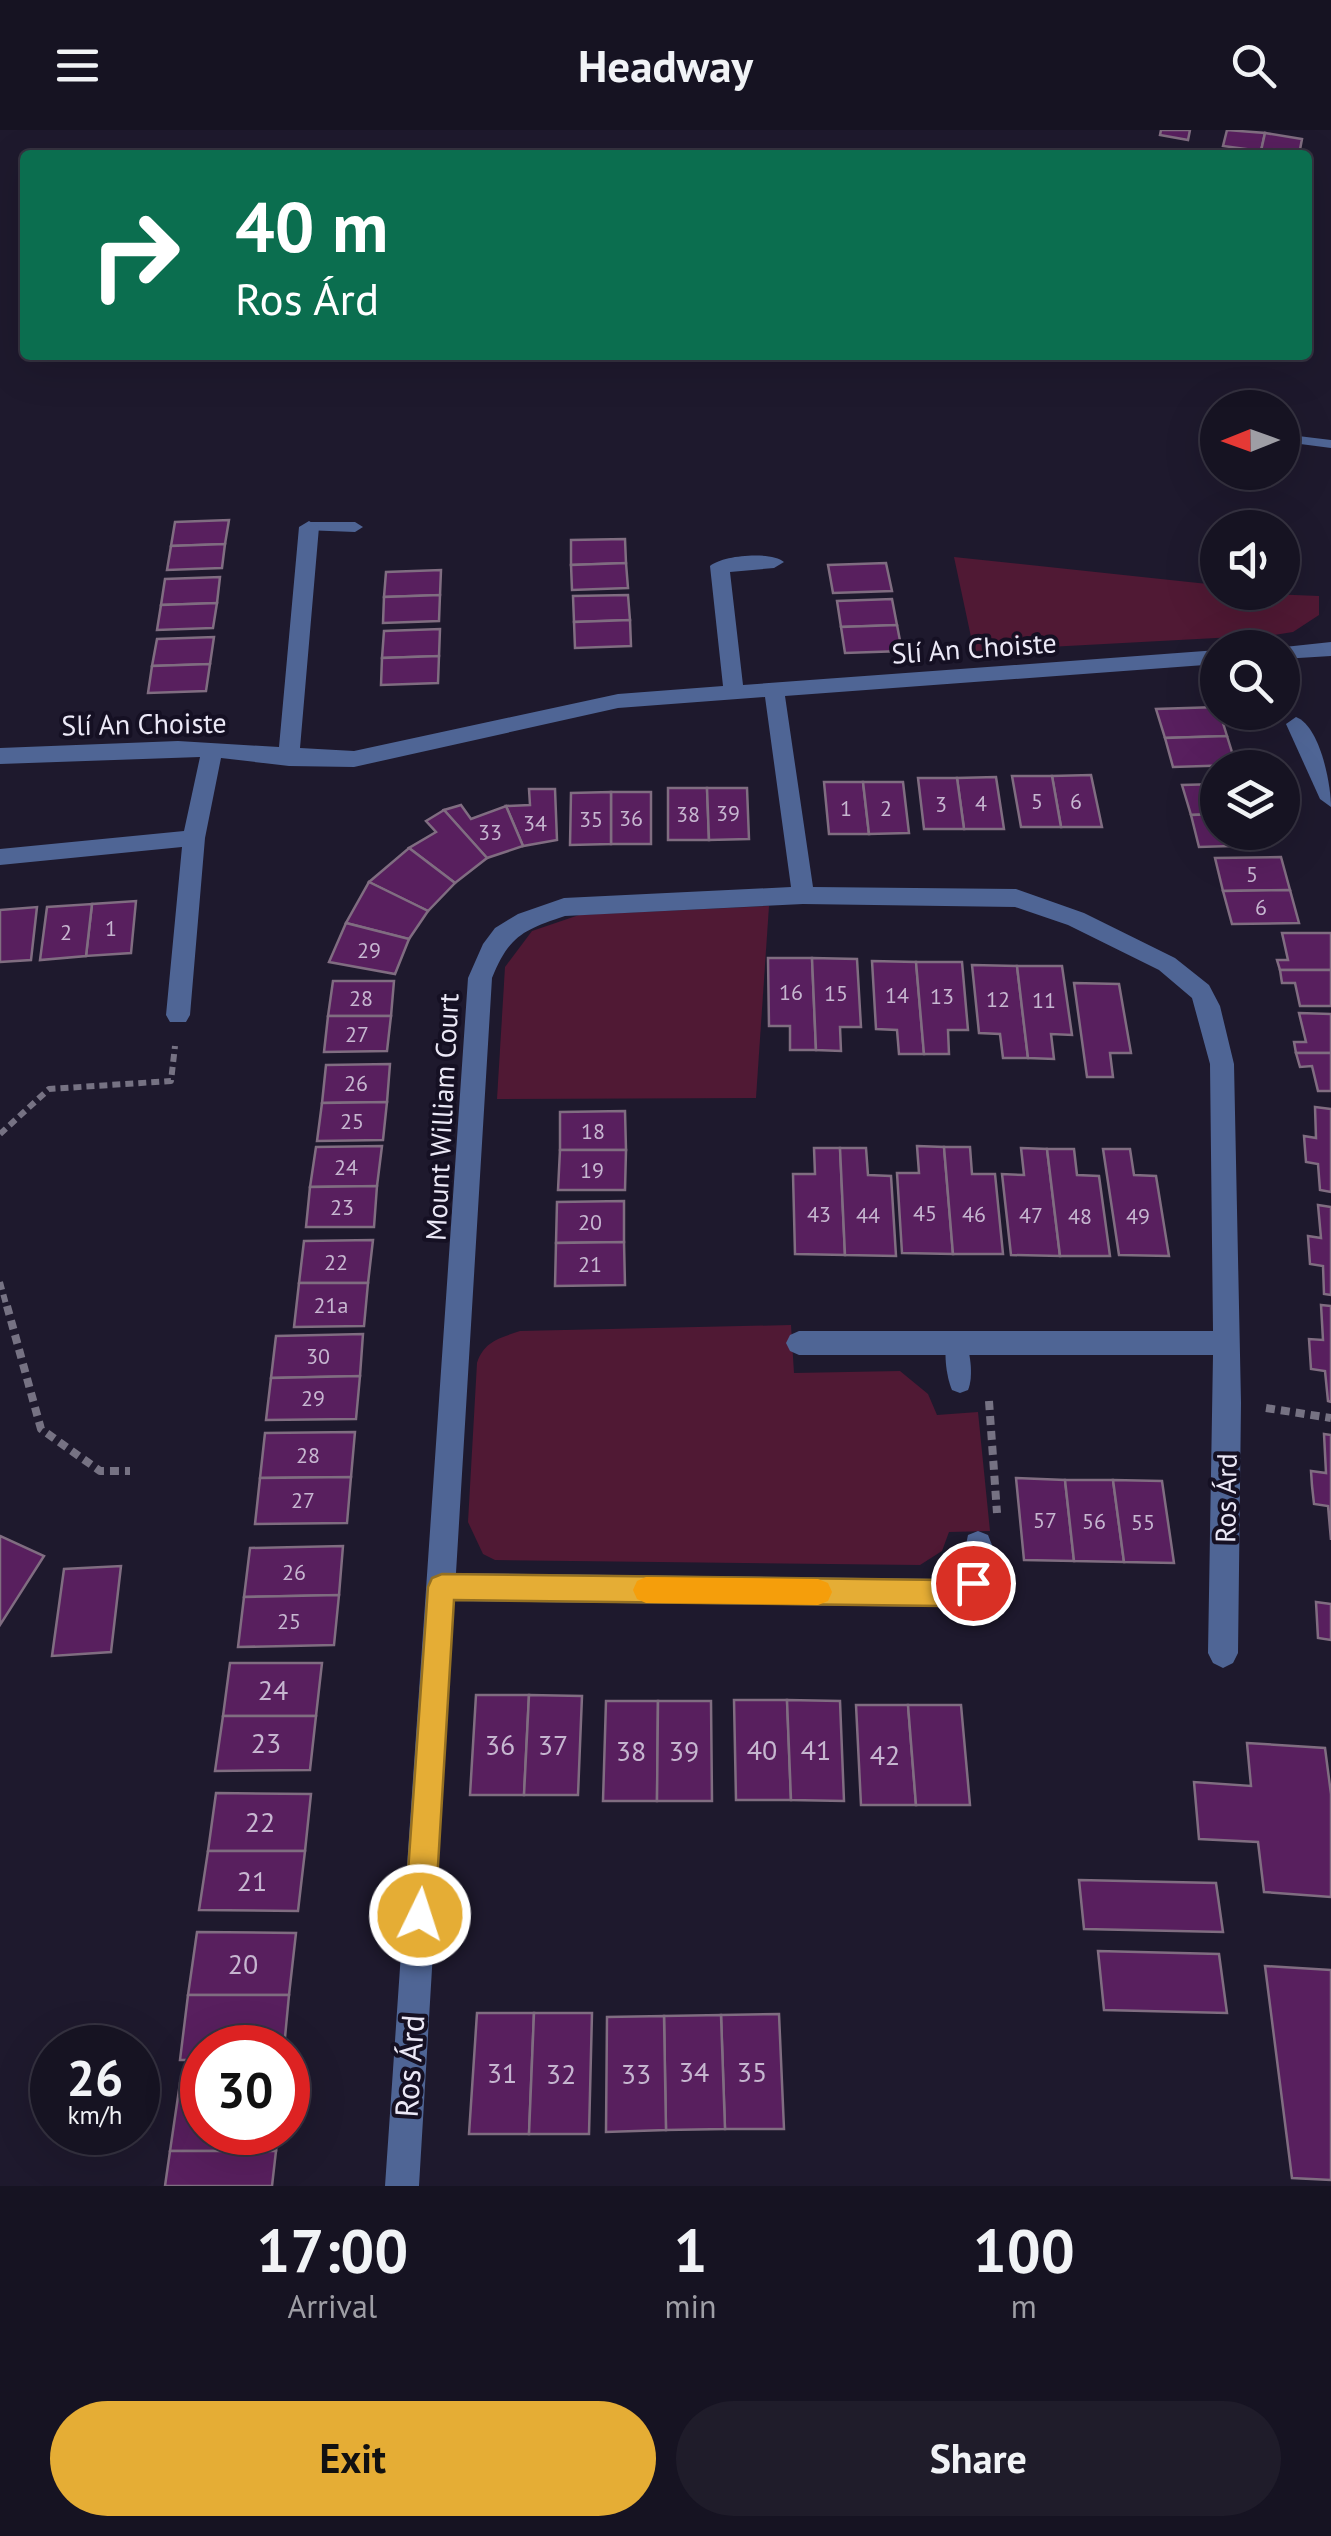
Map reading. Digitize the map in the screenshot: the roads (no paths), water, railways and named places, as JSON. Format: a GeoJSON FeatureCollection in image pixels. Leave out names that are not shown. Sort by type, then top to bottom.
{"type":"FeatureCollection","features":[{"type":"Feature","properties":{"kind":"street"},"geometry":{"type":"LineString","coordinates":[[289,758],[309,527]]}},
{"type":"Feature","properties":{"kind":"street"},"geometry":{"type":"LineString","coordinates":[[734,692],[720,566],[774,562]]}},
{"type":"Feature","properties":{"kind":"street"},"geometry":{"type":"LineString","coordinates":[[1300,651],[1331,649]]}},
{"type":"Feature","properties":{"kind":"street","name":"Slí An Choiste"},"geometry":{"type":"LineString","coordinates":[[0,756],[212,748],[289,758],[354,759],[577,708],[734,692],[1200,658]]}},
{"type":"Feature","properties":{"kind":"street"},"geometry":{"type":"LineString","coordinates":[[774,690],[803,894]]}},
{"type":"Feature","properties":{"kind":"street"},"geometry":{"type":"LineString","coordinates":[[1299,730],[1331,799]]}},
{"type":"Feature","properties":{"kind":"street"},"geometry":{"type":"LineString","coordinates":[[178,1015],[194,838],[212,748]]}},
{"type":"Feature","properties":{"kind":"street"},"geometry":{"type":"LineString","coordinates":[[0,858],[194,838]]}},
{"type":"Feature","properties":{"kind":"street","name":"Mount William Court"},"geometry":{"type":"LineString","coordinates":[[460,1317],[480,978],[494,944],[515,926],[564,907],[803,894],[1016,898],[1076,919],[1168,964],[1201,992],[1221,1052],[1223,1103]]}},
{"type":"Feature","properties":{"kind":"street","name":"Ros Árd"},"geometry":{"type":"LineString","coordinates":[[1223,1103],[1223,1654]]}},
{"type":"Feature","properties":{"kind":"street","name":"Ros Árd"},"geometry":{"type":"LineString","coordinates":[[402,2186],[460,1317]]}},
{"type":"Feature","properties":{"kind":"street"},"geometry":{"type":"LineString","coordinates":[[799,1343],[1226,1343]]}},
{"type":"Feature","properties":{"kind":"street"},"geometry":{"type":"LineString","coordinates":[[442,1587],[942,1593],[973,1583],[978,1544]]}},
{"type":"Feature","properties":{"kind":"lane"},"geometry":{"type":"LineString","coordinates":[[1300,440],[1331,444]]}},
{"type":"Feature","properties":{"kind":"lane"},"geometry":{"type":"LineString","coordinates":[[309,527],[355,527]]}},
{"type":"Feature","properties":{"kind":"lane"},"geometry":{"type":"LineString","coordinates":[[956,1343],[960,1383]]}}]}
